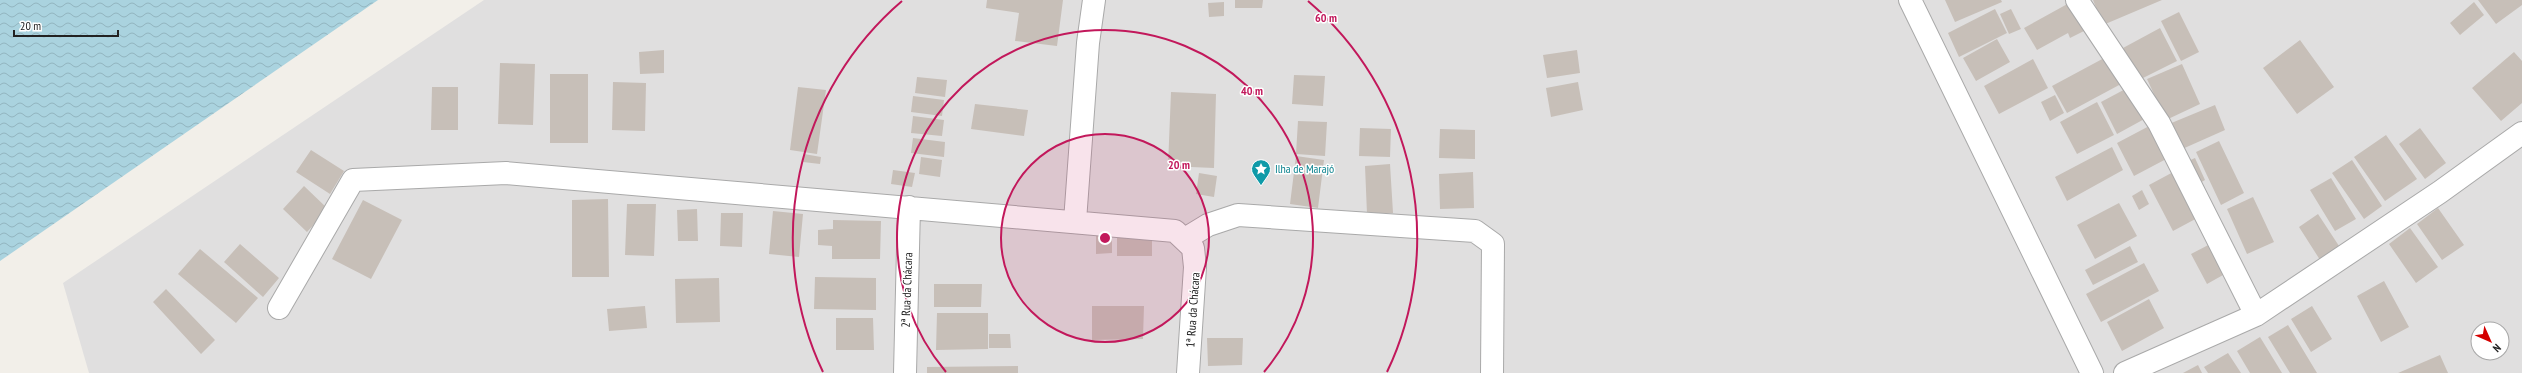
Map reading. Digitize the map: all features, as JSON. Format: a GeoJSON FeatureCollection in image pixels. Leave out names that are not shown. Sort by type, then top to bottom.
{"type":"FeatureCollection","features":[{"type":"Feature","properties":{"kind":"street"},"geometry":{"type":"LineString","coordinates":[[1075,221],[1088,43],[1094,0]]}},
{"type":"Feature","properties":{"kind":"street"},"geometry":{"type":"LineString","coordinates":[[1910,0],[2092,373]]}},
{"type":"Feature","properties":{"kind":"street"},"geometry":{"type":"LineString","coordinates":[[2077,0],[2159,123],[2256,315]]}},
{"type":"Feature","properties":{"kind":"street"},"geometry":{"type":"LineString","coordinates":[[2125,373],[2256,315],[2440,192],[2522,133]]}},
{"type":"Feature","properties":{"kind":"street"},"geometry":{"type":"LineString","coordinates":[[279,308],[353,180],[506,173],[1075,221],[1175,231],[1189,243],[1208,225],[1238,216],[1475,231],[1493,244],[1492,373]]}},
{"type":"Feature","properties":{"kind":"street","name":"2ª Rua da Chácara"},"geometry":{"type":"LineString","coordinates":[[905,373],[909,207]]}},
{"type":"Feature","properties":{"kind":"street","name":"1ª Rua da Chácara"},"geometry":{"type":"LineString","coordinates":[[1188,373],[1196,268],[1189,243]]}},
{"type":"Feature","properties":{"kind":"shaded area"},"geometry":{"type":"Polygon","coordinates":[[[484,0],[2522,0],[2522,373],[89,373],[63,283],[484,0]]]}},
{"type":"Feature","properties":{"kind":"water"},"geometry":{"type":"Polygon","coordinates":[[[0,0],[378,0],[0,261],[0,0]]]}},
{"type":"Feature","properties":{"kind":"building"},"geometry":{"type":"Polygon","coordinates":[[[987,0],[1063,0],[1057,46],[1015,41],[1019,13],[986,8],[987,0]]]}},
{"type":"Feature","properties":{"kind":"building"},"geometry":{"type":"Polygon","coordinates":[[[1235,0],[1263,0],[1262,8],[1235,8],[1235,0]]]}},
{"type":"Feature","properties":{"kind":"building"},"geometry":{"type":"Polygon","coordinates":[[[1945,0],[2001,0],[2002,2],[1955,22],[1945,0]]]}},
{"type":"Feature","properties":{"kind":"building"},"geometry":{"type":"Polygon","coordinates":[[[2093,0],[2162,0],[2103,25],[2093,0]]]}},
{"type":"Feature","properties":{"kind":"building"},"geometry":{"type":"Polygon","coordinates":[[[2478,0],[2522,0],[2522,5],[2496,24],[2478,0]]]}},
{"type":"Feature","properties":{"kind":"building"},"geometry":{"type":"Polygon","coordinates":[[[1224,2],[1224,16],[1209,17],[1208,3],[1224,2]]]}},
{"type":"Feature","properties":{"kind":"building"},"geometry":{"type":"Polygon","coordinates":[[[2071,2],[2086,30],[2070,38],[2068,33],[2037,50],[2024,28],[2071,2]]]}},
{"type":"Feature","properties":{"kind":"building"},"geometry":{"type":"Polygon","coordinates":[[[2474,2],[2484,15],[2460,35],[2450,23],[2474,2]]]}},
{"type":"Feature","properties":{"kind":"building"},"geometry":{"type":"Polygon","coordinates":[[[1995,9],[2007,33],[1959,57],[1948,33],[1995,9]]]}},
{"type":"Feature","properties":{"kind":"building"},"geometry":{"type":"Polygon","coordinates":[[[2011,9],[2021,29],[2009,34],[2000,14],[2011,9]]]}},
{"type":"Feature","properties":{"kind":"building"},"geometry":{"type":"Polygon","coordinates":[[[2179,12],[2199,52],[2181,61],[2161,21],[2179,12]]]}},
{"type":"Feature","properties":{"kind":"building"},"geometry":{"type":"Polygon","coordinates":[[[2160,28],[2177,61],[2139,80],[2123,48],[2160,28]]]}},
{"type":"Feature","properties":{"kind":"building"},"geometry":{"type":"Polygon","coordinates":[[[1997,39],[2010,62],[1976,81],[1963,58],[1997,39]]]}},
{"type":"Feature","properties":{"kind":"building"},"geometry":{"type":"Polygon","coordinates":[[[2300,40],[2334,87],[2297,114],[2263,68],[2300,40]]]}},
{"type":"Feature","properties":{"kind":"building"},"geometry":{"type":"Polygon","coordinates":[[[664,50],[664,73],[640,74],[639,52],[664,50]]]}},
{"type":"Feature","properties":{"kind":"building"},"geometry":{"type":"Polygon","coordinates":[[[1577,50],[1580,73],[1547,78],[1543,55],[1577,50]]]}},
{"type":"Feature","properties":{"kind":"building"},"geometry":{"type":"Polygon","coordinates":[[[2514,52],[2522,61],[2522,103],[2501,121],[2472,88],[2514,52]]]}},
{"type":"Feature","properties":{"kind":"building"},"geometry":{"type":"Polygon","coordinates":[[[2106,57],[2121,84],[2067,113],[2052,86],[2106,57]]]}},
{"type":"Feature","properties":{"kind":"building"},"geometry":{"type":"Polygon","coordinates":[[[2033,59],[2048,88],[1999,114],[1984,86],[2033,59]]]}},
{"type":"Feature","properties":{"kind":"building"},"geometry":{"type":"Polygon","coordinates":[[[500,63],[535,64],[533,125],[498,124],[500,63]]]}},
{"type":"Feature","properties":{"kind":"building"},"geometry":{"type":"Polygon","coordinates":[[[2182,64],[2200,104],[2166,120],[2147,79],[2182,64]]]}},
{"type":"Feature","properties":{"kind":"building"},"geometry":{"type":"Polygon","coordinates":[[[550,74],[588,74],[588,143],[550,143],[550,74]]]}},
{"type":"Feature","properties":{"kind":"building"},"geometry":{"type":"Polygon","coordinates":[[[1294,75],[1325,76],[1323,106],[1292,104],[1294,75]]]}},
{"type":"Feature","properties":{"kind":"building"},"geometry":{"type":"Polygon","coordinates":[[[917,77],[947,80],[945,97],[915,93],[917,77]]]}},
{"type":"Feature","properties":{"kind":"building"},"geometry":{"type":"Polygon","coordinates":[[[613,82],[646,83],[645,131],[612,130],[613,82]]]}},
{"type":"Feature","properties":{"kind":"building"},"geometry":{"type":"Polygon","coordinates":[[[1578,82],[1583,110],[1551,117],[1546,88],[1578,82]]]}},
{"type":"Feature","properties":{"kind":"building"},"geometry":{"type":"Polygon","coordinates":[[[2131,86],[2148,117],[2117,134],[2101,102],[2131,86]]]}},
{"type":"Feature","properties":{"kind":"building"},"geometry":{"type":"Polygon","coordinates":[[[432,87],[458,87],[458,130],[431,130],[432,87]]]}},
{"type":"Feature","properties":{"kind":"building"},"geometry":{"type":"Polygon","coordinates":[[[798,87],[826,90],[817,154],[790,150],[798,87]]]}},
{"type":"Feature","properties":{"kind":"building"},"geometry":{"type":"Polygon","coordinates":[[[1171,92],[1216,94],[1214,168],[1168,166],[1171,92]]]}},
{"type":"Feature","properties":{"kind":"building"},"geometry":{"type":"Polygon","coordinates":[[[2055,95],[2064,113],[2050,121],[2041,102],[2055,95]]]}},
{"type":"Feature","properties":{"kind":"building"},"geometry":{"type":"Polygon","coordinates":[[[913,96],[944,100],[942,116],[911,112],[913,96]]]}},
{"type":"Feature","properties":{"kind":"building"},"geometry":{"type":"Polygon","coordinates":[[[2097,102],[2114,135],[2077,154],[2060,122],[2097,102]]]}},
{"type":"Feature","properties":{"kind":"building"},"geometry":{"type":"Polygon","coordinates":[[[975,104],[1028,110],[1024,136],[971,129],[975,104]]]}},
{"type":"Feature","properties":{"kind":"building"},"geometry":{"type":"Polygon","coordinates":[[[2215,105],[2225,130],[2180,150],[2169,124],[2215,105]]]}},
{"type":"Feature","properties":{"kind":"building"},"geometry":{"type":"Polygon","coordinates":[[[913,116],[944,120],[942,136],[911,133],[913,116]]]}},
{"type":"Feature","properties":{"kind":"building"},"geometry":{"type":"Polygon","coordinates":[[[1298,121],[1327,122],[1325,156],[1296,154],[1298,121]]]}},
{"type":"Feature","properties":{"kind":"building"},"geometry":{"type":"Polygon","coordinates":[[[2153,124],[2170,157],[2134,176],[2117,143],[2153,124]]]}},
{"type":"Feature","properties":{"kind":"building"},"geometry":{"type":"Polygon","coordinates":[[[1360,128],[1391,129],[1390,157],[1359,156],[1360,128]]]}},
{"type":"Feature","properties":{"kind":"building"},"geometry":{"type":"Polygon","coordinates":[[[2420,128],[2446,163],[2425,179],[2399,144],[2420,128]]]}},
{"type":"Feature","properties":{"kind":"building"},"geometry":{"type":"Polygon","coordinates":[[[1440,129],[1475,130],[1475,159],[1439,158],[1440,129]]]}},
{"type":"Feature","properties":{"kind":"building"},"geometry":{"type":"Polygon","coordinates":[[[2386,135],[2417,179],[2385,201],[2354,157],[2386,135]]]}},
{"type":"Feature","properties":{"kind":"building"},"geometry":{"type":"Polygon","coordinates":[[[913,138],[945,142],[944,157],[911,153],[913,138]]]}},
{"type":"Feature","properties":{"kind":"building"},"geometry":{"type":"Polygon","coordinates":[[[2219,141],[2244,193],[2221,205],[2196,152],[2219,141]]]}},
{"type":"Feature","properties":{"kind":"building"},"geometry":{"type":"Polygon","coordinates":[[[2112,147],[2123,170],[2067,201],[2055,177],[2112,147]]]}},
{"type":"Feature","properties":{"kind":"building"},"geometry":{"type":"Polygon","coordinates":[[[311,150],[344,171],[330,194],[296,172],[311,150]]]}},
{"type":"Feature","properties":{"kind":"building"},"geometry":{"type":"Polygon","coordinates":[[[804,154],[821,157],[820,164],[803,162],[804,154]]]}},
{"type":"Feature","properties":{"kind":"building"},"geometry":{"type":"Polygon","coordinates":[[[1296,156],[1324,160],[1318,208],[1290,204],[1296,156]]]}},
{"type":"Feature","properties":{"kind":"building"},"geometry":{"type":"Polygon","coordinates":[[[921,157],[942,160],[940,177],[919,174],[921,157]]]}},
{"type":"Feature","properties":{"kind":"building"},"geometry":{"type":"Polygon","coordinates":[[[2195,158],[2205,180],[2196,185],[2186,162],[2195,158]]]}},
{"type":"Feature","properties":{"kind":"building"},"geometry":{"type":"Polygon","coordinates":[[[2352,160],[2382,206],[2364,219],[2332,173],[2352,160]]]}},
{"type":"Feature","properties":{"kind":"building"},"geometry":{"type":"Polygon","coordinates":[[[1390,164],[1393,213],[1367,214],[1365,166],[1390,164]]]}},
{"type":"Feature","properties":{"kind":"building"},"geometry":{"type":"Polygon","coordinates":[[[893,170],[915,173],[912,187],[891,184],[893,170]]]}},
{"type":"Feature","properties":{"kind":"building"},"geometry":{"type":"Polygon","coordinates":[[[2177,170],[2201,216],[2173,231],[2149,185],[2177,170]]]}},
{"type":"Feature","properties":{"kind":"building"},"geometry":{"type":"Polygon","coordinates":[[[1473,172],[1474,208],[1440,209],[1439,174],[1473,172]]]}},
{"type":"Feature","properties":{"kind":"building"},"geometry":{"type":"Polygon","coordinates":[[[1199,173],[1217,176],[1214,197],[1196,194],[1199,173]]]}},
{"type":"Feature","properties":{"kind":"building"},"geometry":{"type":"Polygon","coordinates":[[[2331,178],[2356,219],[2335,231],[2310,190],[2331,178]]]}},
{"type":"Feature","properties":{"kind":"building"},"geometry":{"type":"Polygon","coordinates":[[[304,186],[328,209],[307,232],[283,209],[304,186]]]}},
{"type":"Feature","properties":{"kind":"building"},"geometry":{"type":"Polygon","coordinates":[[[2142,190],[2149,204],[2139,210],[2132,196],[2142,190]]]}},
{"type":"Feature","properties":{"kind":"building"},"geometry":{"type":"Polygon","coordinates":[[[2253,197],[2274,242],[2247,254],[2227,209],[2253,197]]]}},
{"type":"Feature","properties":{"kind":"building"},"geometry":{"type":"Polygon","coordinates":[[[608,199],[609,277],[572,277],[572,200],[608,199]]]}},
{"type":"Feature","properties":{"kind":"building"},"geometry":{"type":"Polygon","coordinates":[[[363,200],[402,220],[371,279],[332,259],[363,200]]]}},
{"type":"Feature","properties":{"kind":"building"},"geometry":{"type":"Polygon","coordinates":[[[2119,203],[2137,236],[2095,259],[2077,225],[2119,203]]]}},
{"type":"Feature","properties":{"kind":"building"},"geometry":{"type":"Polygon","coordinates":[[[627,204],[656,204],[654,256],[625,255],[627,204]]]}},
{"type":"Feature","properties":{"kind":"building"},"geometry":{"type":"Polygon","coordinates":[[[2438,208],[2464,245],[2442,260],[2417,224],[2438,208]]]}},
{"type":"Feature","properties":{"kind":"building"},"geometry":{"type":"Polygon","coordinates":[[[697,209],[698,241],[678,241],[677,210],[697,209]]]}},
{"type":"Feature","properties":{"kind":"building"},"geometry":{"type":"Polygon","coordinates":[[[773,211],[803,214],[799,257],[769,254],[773,211]]]}},
{"type":"Feature","properties":{"kind":"building"},"geometry":{"type":"Polygon","coordinates":[[[721,213],[743,213],[742,247],[720,246],[721,213]]]}},
{"type":"Feature","properties":{"kind":"building"},"geometry":{"type":"Polygon","coordinates":[[[2318,214],[2341,249],[2322,263],[2299,227],[2318,214]]]}},
{"type":"Feature","properties":{"kind":"building"},"geometry":{"type":"Polygon","coordinates":[[[833,220],[881,221],[880,259],[832,259],[832,246],[818,245],[818,230],[833,229],[833,220]]]}},
{"type":"Feature","properties":{"kind":"building"},"geometry":{"type":"Polygon","coordinates":[[[2410,228],[2438,267],[2416,283],[2389,244],[2410,228]]]}},
{"type":"Feature","properties":{"kind":"building"},"geometry":{"type":"Polygon","coordinates":[[[1152,234],[1152,256],[1117,256],[1117,235],[1152,234]]]}},
{"type":"Feature","properties":{"kind":"building"},"geometry":{"type":"Polygon","coordinates":[[[1112,235],[1112,253],[1096,254],[1096,236],[1112,235]]]}},
{"type":"Feature","properties":{"kind":"building"},"geometry":{"type":"Polygon","coordinates":[[[2216,241],[2232,270],[2207,284],[2191,254],[2216,241]]]}},
{"type":"Feature","properties":{"kind":"building"},"geometry":{"type":"Polygon","coordinates":[[[240,244],[279,278],[263,297],[224,262],[240,244]]]}},
{"type":"Feature","properties":{"kind":"building"},"geometry":{"type":"Polygon","coordinates":[[[2130,246],[2138,262],[2093,285],[2085,270],[2130,246]]]}},
{"type":"Feature","properties":{"kind":"building"},"geometry":{"type":"Polygon","coordinates":[[[200,249],[258,298],[236,323],[178,274],[200,249]]]}},
{"type":"Feature","properties":{"kind":"building"},"geometry":{"type":"Polygon","coordinates":[[[2144,263],[2159,291],[2101,322],[2086,294],[2144,263]]]}},
{"type":"Feature","properties":{"kind":"building"},"geometry":{"type":"Polygon","coordinates":[[[815,277],[876,278],[876,310],[814,309],[815,277]]]}},
{"type":"Feature","properties":{"kind":"building"},"geometry":{"type":"Polygon","coordinates":[[[719,278],[720,322],[676,323],[675,279],[719,278]]]}},
{"type":"Feature","properties":{"kind":"building"},"geometry":{"type":"Polygon","coordinates":[[[2384,281],[2409,327],[2381,342],[2357,296],[2384,281]]]}},
{"type":"Feature","properties":{"kind":"building"},"geometry":{"type":"Polygon","coordinates":[[[934,284],[982,284],[981,307],[934,307],[934,284]]]}},
{"type":"Feature","properties":{"kind":"building"},"geometry":{"type":"Polygon","coordinates":[[[166,289],[215,340],[201,354],[153,302],[166,289]]]}},
{"type":"Feature","properties":{"kind":"building"},"geometry":{"type":"Polygon","coordinates":[[[2149,299],[2164,328],[2122,351],[2107,322],[2149,299]]]}},
{"type":"Feature","properties":{"kind":"building"},"geometry":{"type":"Polygon","coordinates":[[[645,306],[647,328],[609,331],[607,309],[645,306]]]}},
{"type":"Feature","properties":{"kind":"building"},"geometry":{"type":"Polygon","coordinates":[[[1092,306],[1144,306],[1143,339],[1092,340],[1092,306]]]}},
{"type":"Feature","properties":{"kind":"building"},"geometry":{"type":"Polygon","coordinates":[[[2312,306],[2332,339],[2311,352],[2291,319],[2312,306]]]}},
{"type":"Feature","properties":{"kind":"building"},"geometry":{"type":"Polygon","coordinates":[[[937,313],[988,313],[988,349],[936,350],[937,313]]]}},
{"type":"Feature","properties":{"kind":"building"},"geometry":{"type":"Polygon","coordinates":[[[836,318],[873,318],[874,350],[836,350],[836,318]]]}},
{"type":"Feature","properties":{"kind":"building"},"geometry":{"type":"Polygon","coordinates":[[[2288,325],[2317,373],[2290,373],[2268,337],[2288,325]]]}},
{"type":"Feature","properties":{"kind":"building"},"geometry":{"type":"Polygon","coordinates":[[[989,334],[1010,334],[1011,348],[989,348],[989,334]]]}},
{"type":"Feature","properties":{"kind":"building"},"geometry":{"type":"Polygon","coordinates":[[[2260,337],[2282,373],[2250,373],[2237,351],[2260,337]]]}},
{"type":"Feature","properties":{"kind":"building"},"geometry":{"type":"Polygon","coordinates":[[[1207,338],[1243,338],[1242,365],[1208,366],[1207,338]]]}},
{"type":"Feature","properties":{"kind":"building"},"geometry":{"type":"Polygon","coordinates":[[[2228,353],[2241,373],[2208,373],[2204,367],[2228,353]]]}},
{"type":"Feature","properties":{"kind":"building"},"geometry":{"type":"Polygon","coordinates":[[[2440,355],[2448,373],[2398,373],[2440,355]]]}},
{"type":"Feature","properties":{"kind":"building"},"geometry":{"type":"Polygon","coordinates":[[[2198,365],[2202,373],[2183,373],[2198,365]]]}},
{"type":"Feature","properties":{"kind":"building"},"geometry":{"type":"Polygon","coordinates":[[[1018,366],[1018,373],[927,373],[927,367],[1018,366]]]}},
{"type":"Feature","properties":{"kind":"place","name":"Ilha de Marajó"},"geometry":{"type":"Point","coordinates":[1261,186]}}]}
